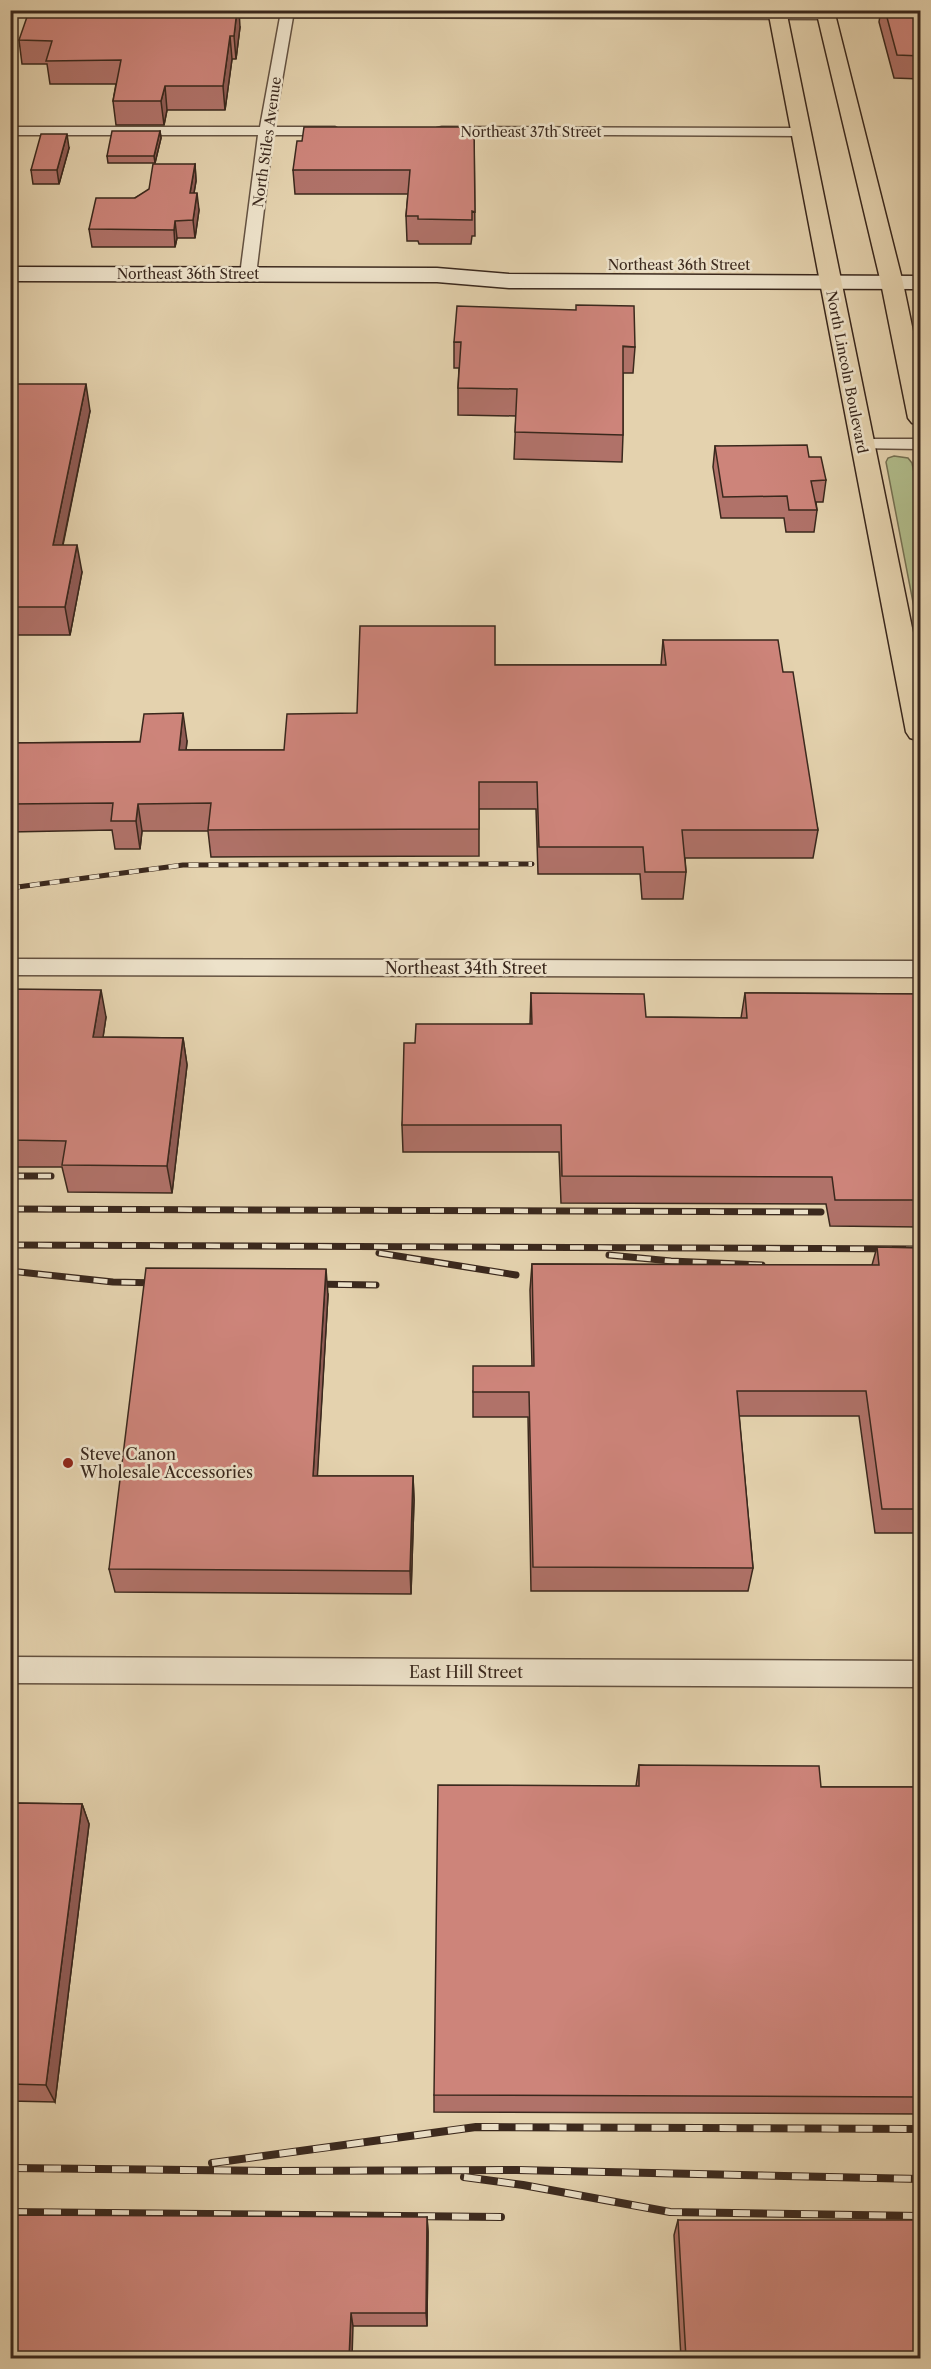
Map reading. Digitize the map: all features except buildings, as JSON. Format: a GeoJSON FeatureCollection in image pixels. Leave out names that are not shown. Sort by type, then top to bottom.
{"type":"FeatureCollection","features":[{"type":"Feature","properties":{"kind":"main road","name":"North Lincoln Boulevard"},"geometry":{"type":"LineString","coordinates":[[777,13],[862,444],[912,651],[921,732]]}},
{"type":"Feature","properties":{"kind":"main road"},"geometry":{"type":"LineString","coordinates":[[826,13],[921,418]]}},
{"type":"Feature","properties":{"kind":"main road","name":"Northeast 36th Street"},"geometry":{"type":"LineString","coordinates":[[889,275],[921,266]]}},
{"type":"Feature","properties":{"kind":"main road","name":"Northeast 36th Street"},"geometry":{"type":"LineString","coordinates":[[10,274],[437,275],[509,281],[827,274],[889,275],[921,283]]}},
{"type":"Feature","properties":{"kind":"street"},"geometry":{"type":"LineString","coordinates":[[10,12],[114,12]]}},
{"type":"Feature","properties":{"kind":"street","name":"North Stiles Avenue"},"geometry":{"type":"LineString","coordinates":[[248,274],[266,131],[287,12]]}},
{"type":"Feature","properties":{"kind":"street"},"geometry":{"type":"LineString","coordinates":[[195,13],[826,13]]}},
{"type":"Feature","properties":{"kind":"street"},"geometry":{"type":"LineString","coordinates":[[10,131],[350,131]]}},
{"type":"Feature","properties":{"kind":"street","name":"Northeast 37th Street"},"geometry":{"type":"LineString","coordinates":[[433,131],[800,132]]}},
{"type":"Feature","properties":{"kind":"street"},"geometry":{"type":"LineString","coordinates":[[862,444],[921,444]]}},
{"type":"Feature","properties":{"kind":"street","name":"Northeast 34th Street"},"geometry":{"type":"LineString","coordinates":[[10,967],[921,969]]}},
{"type":"Feature","properties":{"kind":"street","name":"East Hill Street"},"geometry":{"type":"LineString","coordinates":[[10,1670],[921,1674]]}},
{"type":"Feature","properties":{"kind":"green space"},"geometry":{"type":"Polygon","coordinates":[[[894,456],[908,458],[912,463],[920,502],[920,628],[917,623],[886,462],[888,458],[894,456]]]}},
{"type":"Feature","properties":{"kind":"railway"},"geometry":{"type":"LineString","coordinates":[[10,888],[183,865],[532,864]]}},
{"type":"Feature","properties":{"kind":"railway"},"geometry":{"type":"LineString","coordinates":[[10,1176],[51,1176]]}},
{"type":"Feature","properties":{"kind":"railway"},"geometry":{"type":"LineString","coordinates":[[10,1209],[821,1212]]}},
{"type":"Feature","properties":{"kind":"railway"},"geometry":{"type":"LineString","coordinates":[[10,1245],[920,1249]]}},
{"type":"Feature","properties":{"kind":"railway"},"geometry":{"type":"LineString","coordinates":[[379,1253],[516,1275]]}},
{"type":"Feature","properties":{"kind":"railway"},"geometry":{"type":"LineString","coordinates":[[609,1255],[671,1261],[762,1265]]}},
{"type":"Feature","properties":{"kind":"railway"},"geometry":{"type":"LineString","coordinates":[[10,1271],[113,1282],[160,1283]]}},
{"type":"Feature","properties":{"kind":"railway"},"geometry":{"type":"LineString","coordinates":[[310,1284],[376,1285]]}},
{"type":"Feature","properties":{"kind":"railway"},"geometry":{"type":"LineString","coordinates":[[212,2163],[476,2127],[920,2129]]}},
{"type":"Feature","properties":{"kind":"railway"},"geometry":{"type":"LineString","coordinates":[[10,2168],[271,2171],[517,2170],[920,2179]]}},
{"type":"Feature","properties":{"kind":"railway"},"geometry":{"type":"LineString","coordinates":[[464,2177],[523,2185],[670,2212],[920,2216]]}},
{"type":"Feature","properties":{"kind":"railway"},"geometry":{"type":"LineString","coordinates":[[10,2212],[501,2217]]}},
{"type":"Feature","properties":{"kind":"place","name":"Steve Canon Wholesale Accessories"},"geometry":{"type":"Point","coordinates":[68,1463]}}]}
